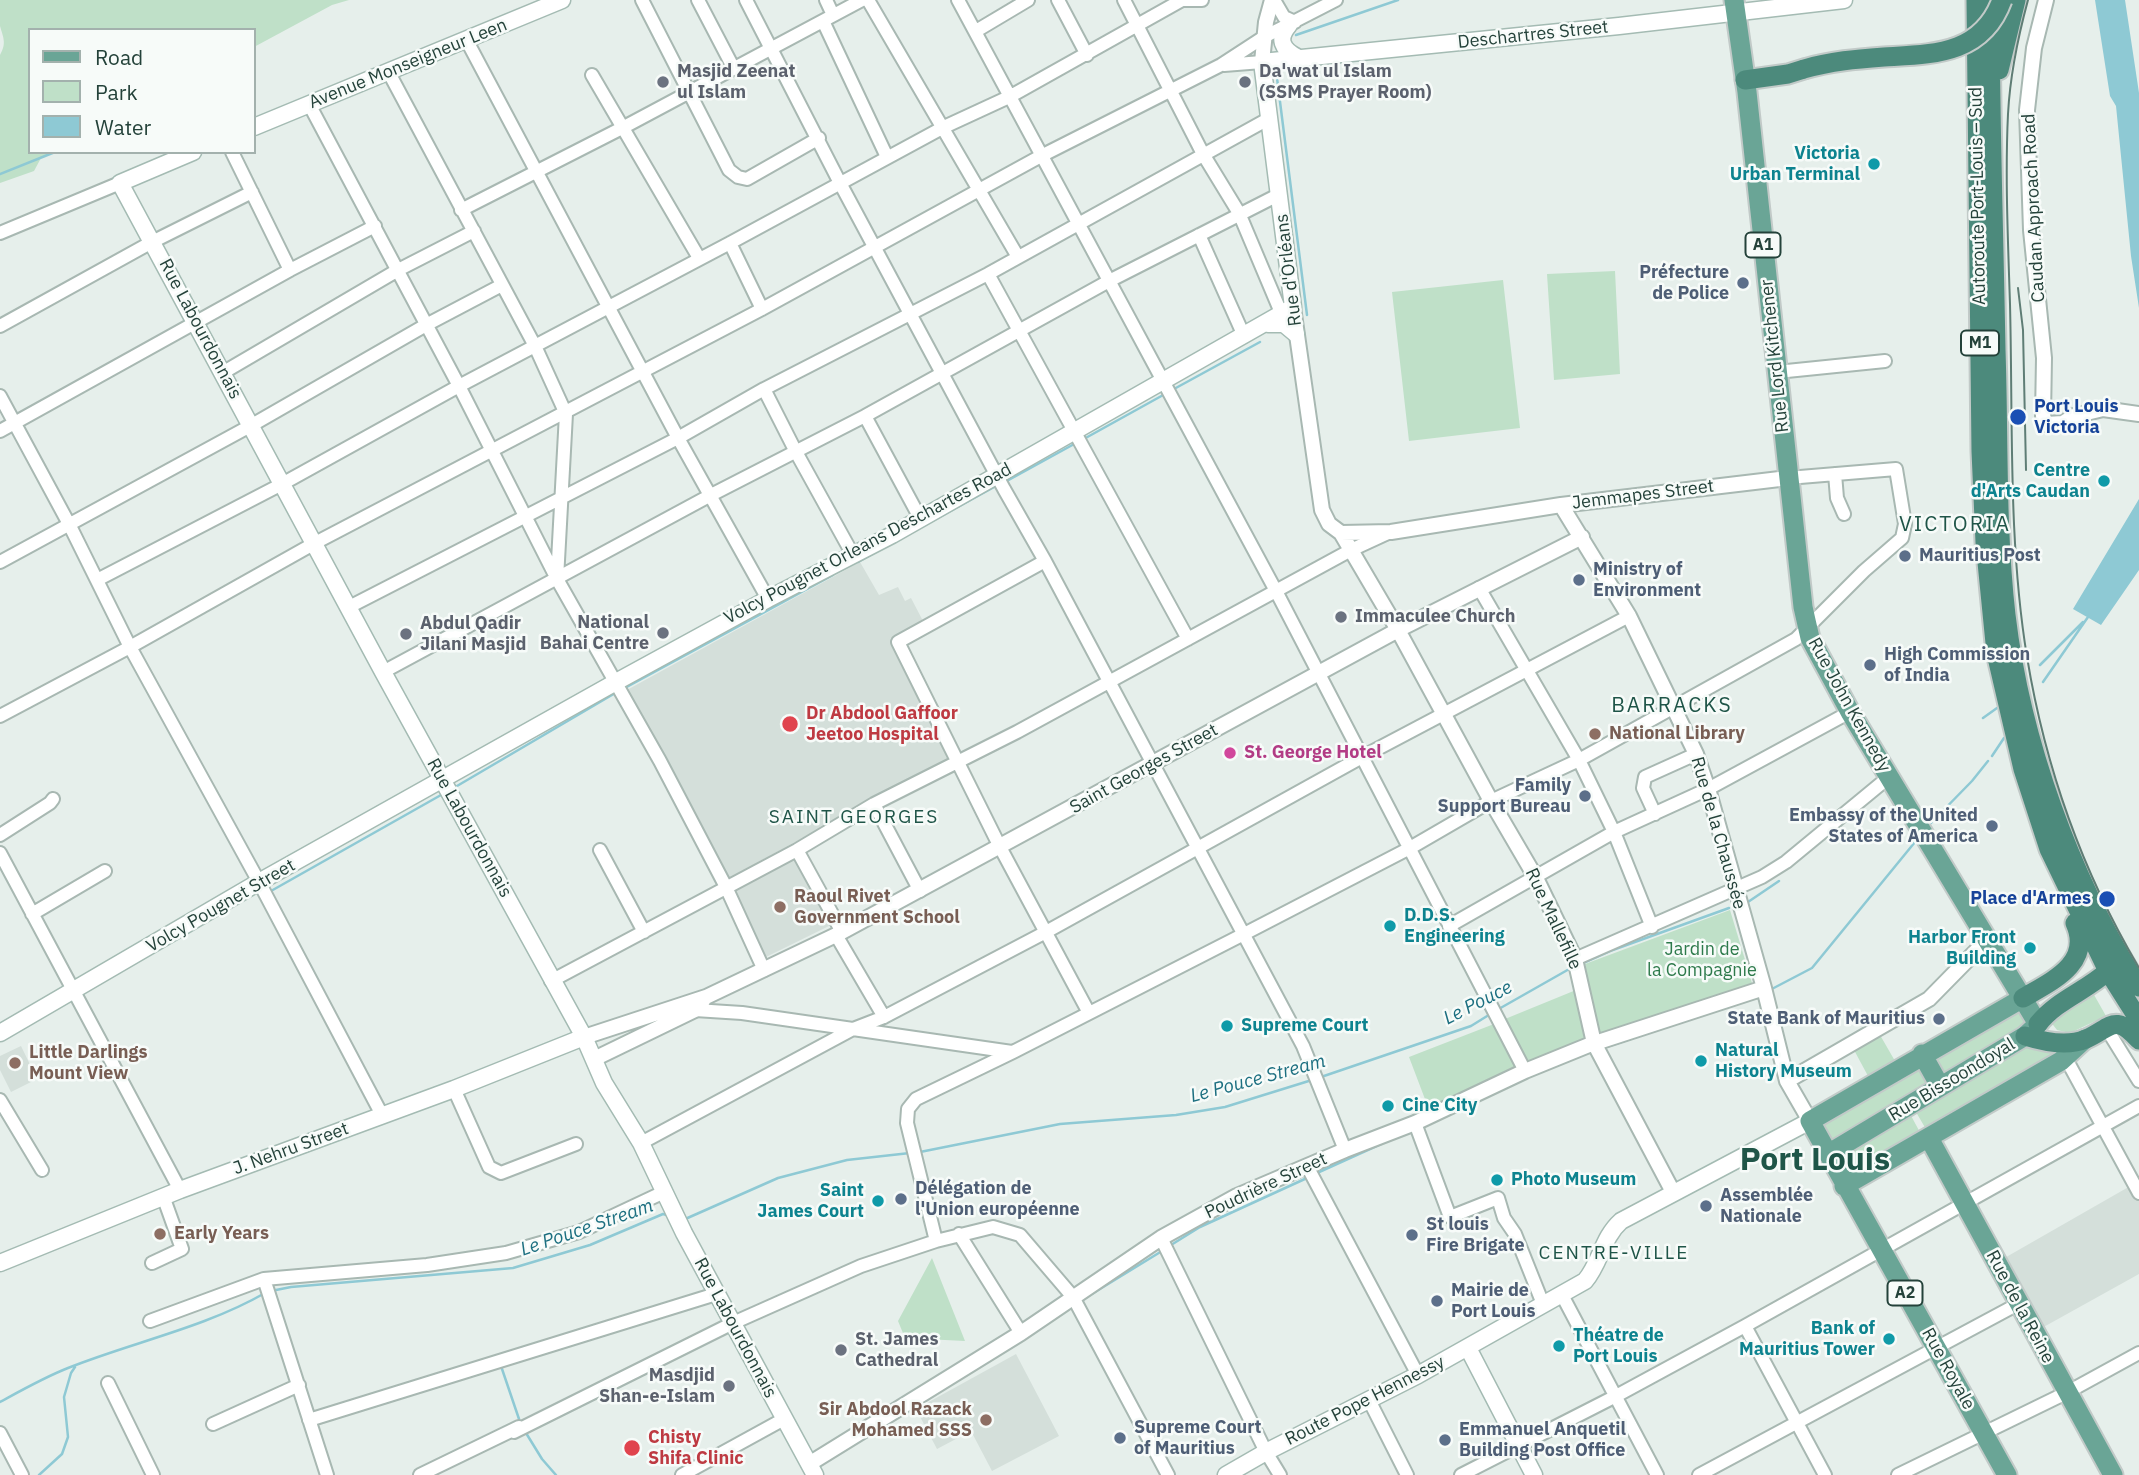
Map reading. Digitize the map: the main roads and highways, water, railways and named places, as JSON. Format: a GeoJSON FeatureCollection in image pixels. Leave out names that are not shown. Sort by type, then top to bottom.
{"type":"FeatureCollection","features":[{"type":"Feature","properties":{"kind":"highway"},"geometry":{"type":"LineString","coordinates":[[1969,0],[1970,63],[1985,114]]}},
{"type":"Feature","properties":{"kind":"highway","name":"Autoroute Port-Louis – Sud"},"geometry":{"type":"LineString","coordinates":[[1976,0],[1985,114],[2006,613],[2014,667],[2028,726],[2058,821]]}},
{"type":"Feature","properties":{"kind":"highway","name":"Autoroute Port-Louis – Sud"},"geometry":{"type":"LineString","coordinates":[[1990,0],[1985,114],[1981,451],[1985,542],[1992,626],[2003,684],[2016,744],[2049,849]]}},
{"type":"Feature","properties":{"kind":"highway"},"geometry":{"type":"LineString","coordinates":[[1745,80],[1788,74],[1830,62],[1953,50],[1984,28],[2002,0]]}},
{"type":"Feature","properties":{"kind":"highway"},"geometry":{"type":"LineString","coordinates":[[1985,114],[2016,0]]}},
{"type":"Feature","properties":{"kind":"highway"},"geometry":{"type":"LineString","coordinates":[[2058,821],[2066,862],[2102,937],[2108,958],[2108,971],[2055,1007],[2031,1030],[2052,1042],[2085,1040],[2105,1026],[2127,1028],[2139,1040]]}},
{"type":"Feature","properties":{"kind":"highway"},"geometry":{"type":"LineString","coordinates":[[2058,821],[2088,893],[2139,987]]}},
{"type":"Feature","properties":{"kind":"highway"},"geometry":{"type":"LineString","coordinates":[[2023,998],[2066,970],[2077,957],[2080,946],[2078,930],[2055,880],[2049,849]]}},
{"type":"Feature","properties":{"kind":"highway","name":"M1"},"geometry":{"type":"LineString","coordinates":[[2049,849],[2108,971],[2139,1020]]}},
{"type":"Feature","properties":{"kind":"main road","name":"Avenue Monseigneur Leen"},"geometry":{"type":"LineString","coordinates":[[256,126],[562,0]]}},
{"type":"Feature","properties":{"kind":"main road","name":"Deschartres Street"},"geometry":{"type":"LineString","coordinates":[[1262,62],[1483,40],[1735,6],[1844,0]]}},
{"type":"Feature","properties":{"kind":"main road","name":"Rue Lord Kitchener"},"geometry":{"type":"LineString","coordinates":[[1735,6],[1803,607],[1808,628]]}},
{"type":"Feature","properties":{"kind":"main road"},"geometry":{"type":"LineString","coordinates":[[1292,24],[1282,35],[1282,45],[1297,57]]}},
{"type":"Feature","properties":{"kind":"main road","name":"Rue d'Orléans"},"geometry":{"type":"LineString","coordinates":[[1262,62],[1280,194],[1288,311]]}},
{"type":"Feature","properties":{"kind":"main road","name":"Rue Labourdonnais"},"geometry":{"type":"LineString","coordinates":[[188,154],[120,183],[383,672],[584,1037],[604,1083],[641,1143],[684,1233],[812,1470]]}},
{"type":"Feature","properties":{"kind":"main road","name":"Volcy Pougnet Orleans Deschartes Road"},"geometry":{"type":"LineString","coordinates":[[443,780],[619,688],[768,598],[920,518],[1001,482],[1078,439],[1163,382],[1288,311]]}},
{"type":"Feature","properties":{"kind":"main road"},"geometry":{"type":"LineString","coordinates":[[1263,326],[1284,324],[1296,334]]}},
{"type":"Feature","properties":{"kind":"main road","name":"Rue John Kennedy"},"geometry":{"type":"LineString","coordinates":[[1808,628],[1810,638],[1850,712],[2023,998]]}},
{"type":"Feature","properties":{"kind":"main road","name":"Volcy Pougnet Street"},"geometry":{"type":"LineString","coordinates":[[0,1033],[443,780]]}},
{"type":"Feature","properties":{"kind":"main road"},"geometry":{"type":"LineString","coordinates":[[1810,1121],[2023,998]]}},
{"type":"Feature","properties":{"kind":"main road","name":"A1"},"geometry":{"type":"LineString","coordinates":[[2023,998],[2031,1030]]}},
{"type":"Feature","properties":{"kind":"main road","name":"Rue Bissoondoyal"},"geometry":{"type":"LineString","coordinates":[[1828,1154],[2031,1030]]}},
{"type":"Feature","properties":{"kind":"main road","name":"J. Nehru Street"},"geometry":{"type":"LineString","coordinates":[[0,1263],[163,1196],[454,1089],[584,1037]]}},
{"type":"Feature","properties":{"kind":"main road"},"geometry":{"type":"LineString","coordinates":[[1844,1186],[2065,1064],[2085,1040]]}},
{"type":"Feature","properties":{"kind":"main road"},"geometry":{"type":"LineString","coordinates":[[2052,1042],[2065,1064]]}},
{"type":"Feature","properties":{"kind":"main road"},"geometry":{"type":"LineString","coordinates":[[1922,1054],[1940,1086]]}},
{"type":"Feature","properties":{"kind":"main road","name":"Rue Royale"},"geometry":{"type":"LineString","coordinates":[[1810,1121],[2007,1475]]}},
{"type":"Feature","properties":{"kind":"main road","name":"Route Pope Hennessy"},"geometry":{"type":"LineString","coordinates":[[1226,1475],[1418,1375],[1562,1295],[1585,1281],[1594,1271],[1605,1240],[1620,1221],[1810,1121]]}},
{"type":"Feature","properties":{"kind":"main road","name":"Rue de la Reine"},"geometry":{"type":"LineString","coordinates":[[1929,1138],[2113,1475]]}},
{"type":"Feature","properties":{"kind":"main road"},"geometry":{"type":"LineString","coordinates":[[1468,1348],[1534,1475]]}},
{"type":"Feature","properties":{"kind":"water"},"geometry":{"type":"Polygon","coordinates":[[[2095,0],[2125,0],[2139,93],[2139,308],[2116,106],[2110,96],[2095,0]]]}},
{"type":"Feature","properties":{"kind":"water"},"geometry":{"type":"Polygon","coordinates":[[[2139,499],[2139,570],[2101,625],[2073,609],[2139,499]]]}},
{"type":"Feature","properties":{"kind":"waterway"},"geometry":{"type":"LineString","coordinates":[[1296,35],[1398,0]]}},
{"type":"Feature","properties":{"kind":"waterway"},"geometry":{"type":"LineString","coordinates":[[1277,78],[1307,315]]}},
{"type":"Feature","properties":{"kind":"waterway"},"geometry":{"type":"LineString","coordinates":[[0,174],[50,154]]}},
{"type":"Feature","properties":{"kind":"waterway"},"geometry":{"type":"LineString","coordinates":[[1174,389],[1260,342]]}},
{"type":"Feature","properties":{"kind":"waterway"},"geometry":{"type":"LineString","coordinates":[[1082,440],[1165,394]]}},
{"type":"Feature","properties":{"kind":"waterway"},"geometry":{"type":"LineString","coordinates":[[1005,482],[1076,443]]}},
{"type":"Feature","properties":{"kind":"waterway"},"geometry":{"type":"LineString","coordinates":[[916,530],[996,486]]}},
{"type":"Feature","properties":{"kind":"waterway"},"geometry":{"type":"LineString","coordinates":[[858,562],[874,553]]}},
{"type":"Feature","properties":{"kind":"waterway"},"geometry":{"type":"LineString","coordinates":[[623,689],[833,575]]}},
{"type":"Feature","properties":{"kind":"waterway"},"geometry":{"type":"LineString","coordinates":[[2043,682],[2088,617]]}},
{"type":"Feature","properties":{"kind":"waterway","name":"Le Pouce"},"geometry":{"type":"LineString","coordinates":[[2040,665],[2083,622]]}},
{"type":"Feature","properties":{"kind":"waterway"},"geometry":{"type":"LineString","coordinates":[[457,786],[617,692]]}},
{"type":"Feature","properties":{"kind":"waterway","name":"Le Pouce"},"geometry":{"type":"LineString","coordinates":[[1983,718],[1997,708]]}},
{"type":"Feature","properties":{"kind":"waterway"},"geometry":{"type":"LineString","coordinates":[[1992,756],[2004,738]]}},
{"type":"Feature","properties":{"kind":"waterway"},"geometry":{"type":"LineString","coordinates":[[1929,825],[1988,761]]}},
{"type":"Feature","properties":{"kind":"waterway"},"geometry":{"type":"LineString","coordinates":[[271,891],[441,795]]}},
{"type":"Feature","properties":{"kind":"waterway"},"geometry":{"type":"LineString","coordinates":[[1768,991],[1812,968],[1915,842]]}},
{"type":"Feature","properties":{"kind":"waterway","name":"Le Pouce"},"geometry":{"type":"LineString","coordinates":[[1748,902],[1779,881]]}},
{"type":"Feature","properties":{"kind":"waterway","name":"Le Pouce"},"geometry":{"type":"LineString","coordinates":[[1583,963],[1729,908]]}},
{"type":"Feature","properties":{"kind":"waterway","name":"Le Pouce"},"geometry":{"type":"LineString","coordinates":[[1497,1010],[1571,968]]}},
{"type":"Feature","properties":{"kind":"waterway"},"geometry":{"type":"LineString","coordinates":[[1603,1048],[1760,996]]}},
{"type":"Feature","properties":{"kind":"waterway","name":"Le Pouce"},"geometry":{"type":"LineString","coordinates":[[1321,1077],[1471,1026],[1492,1013]]}},
{"type":"Feature","properties":{"kind":"waterway","name":"Le Pouce Stream"},"geometry":{"type":"LineString","coordinates":[[920,1152],[1060,1124],[1176,1115],[1225,1107],[1312,1080]]}},
{"type":"Feature","properties":{"kind":"waterway"},"geometry":{"type":"LineString","coordinates":[[1317,1173],[1381,1144]]}},
{"type":"Feature","properties":{"kind":"waterway","name":"Le Pouce Stream"},"geometry":{"type":"LineString","coordinates":[[683,1220],[778,1178],[847,1160],[910,1153]]}},
{"type":"Feature","properties":{"kind":"waterway"},"geometry":{"type":"LineString","coordinates":[[1171,1245],[1200,1227],[1307,1178]]}},
{"type":"Feature","properties":{"kind":"waterway","name":"Le Pouce Stream"},"geometry":{"type":"LineString","coordinates":[[271,1291],[513,1268],[590,1245],[663,1214],[670,1216]]}},
{"type":"Feature","properties":{"kind":"waterway"},"geometry":{"type":"LineString","coordinates":[[1082,1300],[1162,1251]]}},
{"type":"Feature","properties":{"kind":"waterway","name":"Le Pouce Stream"},"geometry":{"type":"LineString","coordinates":[[0,1402],[68,1368],[218,1316],[265,1293]]}},
{"type":"Feature","properties":{"kind":"waterway"},"geometry":{"type":"LineString","coordinates":[[501,1366],[519,1419]]}},
{"type":"Feature","properties":{"kind":"waterway"},"geometry":{"type":"LineString","coordinates":[[39,1475],[62,1454],[68,1437],[64,1397],[75,1367]]}},
{"type":"Feature","properties":{"kind":"waterway"},"geometry":{"type":"LineString","coordinates":[[526,1433],[556,1475]]}},
{"type":"Feature","properties":{"kind":"tram line"},"geometry":{"type":"LineString","coordinates":[[2028,0],[2011,85],[2007,161],[2012,481],[2021,613],[2044,738],[2069,818],[2100,895],[2139,968]]}},
{"type":"Feature","properties":{"kind":"tram line"},"geometry":{"type":"LineString","coordinates":[[2018,288],[2023,330],[2026,470]]}},
{"type":"Feature","properties":{"kind":"place","name":"Masjid Zeenat ul Islam"},"geometry":{"type":"Point","coordinates":[663,82]}},
{"type":"Feature","properties":{"kind":"place","name":"Da'wat ul Islam (SSMS Prayer Room)"},"geometry":{"type":"Point","coordinates":[1245,82]}},
{"type":"Feature","properties":{"kind":"place","name":"Victoria Urban Terminal"},"geometry":{"type":"Point","coordinates":[1874,164]}},
{"type":"Feature","properties":{"kind":"place","name":"Préfecture de Police"},"geometry":{"type":"Point","coordinates":[1743,283]}},
{"type":"Feature","properties":{"kind":"place","name":"Port Louis Victoria"},"geometry":{"type":"Point","coordinates":[2018,417]}},
{"type":"Feature","properties":{"kind":"place","name":"Centre d'Arts Caudan"},"geometry":{"type":"Point","coordinates":[2104,481]}},
{"type":"Feature","properties":{"kind":"place","name":"Mauritius Post"},"geometry":{"type":"Point","coordinates":[1905,556]}},
{"type":"Feature","properties":{"kind":"place","name":"Ministry of Environment"},"geometry":{"type":"Point","coordinates":[1579,580]}},
{"type":"Feature","properties":{"kind":"place","name":"Immaculee Church"},"geometry":{"type":"Point","coordinates":[1341,617]}},
{"type":"Feature","properties":{"kind":"place","name":"National Bahai Centre"},"geometry":{"type":"Point","coordinates":[663,633]}},
{"type":"Feature","properties":{"kind":"place","name":"Abdul Qadir Jilani Masjid"},"geometry":{"type":"Point","coordinates":[406,634]}},
{"type":"Feature","properties":{"kind":"place","name":"High Commission of India"},"geometry":{"type":"Point","coordinates":[1870,665]}},
{"type":"Feature","properties":{"kind":"place","name":"Dr Abdool Gaffoor Jeetoo Hospital"},"geometry":{"type":"Point","coordinates":[790,724]}},
{"type":"Feature","properties":{"kind":"place","name":"National Library"},"geometry":{"type":"Point","coordinates":[1595,734]}},
{"type":"Feature","properties":{"kind":"place","name":"St. George Hotel"},"geometry":{"type":"Point","coordinates":[1230,753]}},
{"type":"Feature","properties":{"kind":"place","name":"Family Support Bureau"},"geometry":{"type":"Point","coordinates":[1585,796]}},
{"type":"Feature","properties":{"kind":"place","name":"Embassy of the United States of America"},"geometry":{"type":"Point","coordinates":[1992,826]}},
{"type":"Feature","properties":{"kind":"place","name":"Place d'Armes"},"geometry":{"type":"Point","coordinates":[2107,899]}},
{"type":"Feature","properties":{"kind":"place","name":"Raoul Rivet Government School"},"geometry":{"type":"Point","coordinates":[780,907]}},
{"type":"Feature","properties":{"kind":"place","name":"D.D.S. Engineering"},"geometry":{"type":"Point","coordinates":[1390,926]}},
{"type":"Feature","properties":{"kind":"place","name":"Harbor Front Building"},"geometry":{"type":"Point","coordinates":[2030,948]}},
{"type":"Feature","properties":{"kind":"place","name":"State Bank of Mauritius"},"geometry":{"type":"Point","coordinates":[1939,1019]}},
{"type":"Feature","properties":{"kind":"place","name":"Supreme Court"},"geometry":{"type":"Point","coordinates":[1227,1026]}},
{"type":"Feature","properties":{"kind":"place","name":"Natural History Museum"},"geometry":{"type":"Point","coordinates":[1701,1061]}},
{"type":"Feature","properties":{"kind":"place","name":"Little Darlings Mount View"},"geometry":{"type":"Point","coordinates":[15,1063]}},
{"type":"Feature","properties":{"kind":"place","name":"Cine City"},"geometry":{"type":"Point","coordinates":[1388,1106]}},
{"type":"Feature","properties":{"kind":"place","name":"Photo Museum"},"geometry":{"type":"Point","coordinates":[1497,1180]}},
{"type":"Feature","properties":{"kind":"place","name":"Délégation de l'Union européenne"},"geometry":{"type":"Point","coordinates":[901,1199]}},
{"type":"Feature","properties":{"kind":"place","name":"Saint James Court"},"geometry":{"type":"Point","coordinates":[878,1201]}},
{"type":"Feature","properties":{"kind":"place","name":"Assemblée Nationale"},"geometry":{"type":"Point","coordinates":[1706,1206]}},
{"type":"Feature","properties":{"kind":"place","name":"Early Years"},"geometry":{"type":"Point","coordinates":[160,1234]}},
{"type":"Feature","properties":{"kind":"place","name":"St louis Fire Brigate"},"geometry":{"type":"Point","coordinates":[1412,1235]}},
{"type":"Feature","properties":{"kind":"place","name":"Mairie de Port Louis"},"geometry":{"type":"Point","coordinates":[1437,1301]}},
{"type":"Feature","properties":{"kind":"place","name":"Bank of Mauritius Tower"},"geometry":{"type":"Point","coordinates":[1889,1339]}},
{"type":"Feature","properties":{"kind":"place","name":"Théatre de Port Louis"},"geometry":{"type":"Point","coordinates":[1559,1346]}},
{"type":"Feature","properties":{"kind":"place","name":"St. James Cathedral"},"geometry":{"type":"Point","coordinates":[841,1350]}},
{"type":"Feature","properties":{"kind":"place","name":"Masdjid Shan-e-Islam"},"geometry":{"type":"Point","coordinates":[729,1386]}},
{"type":"Feature","properties":{"kind":"place","name":"Sir Abdool Razack Mohamed SSS"},"geometry":{"type":"Point","coordinates":[986,1420]}},
{"type":"Feature","properties":{"kind":"place","name":"Supreme Court of Mauritius"},"geometry":{"type":"Point","coordinates":[1120,1438]}},
{"type":"Feature","properties":{"kind":"place","name":"Emmanuel Anquetil Building Post Office"},"geometry":{"type":"Point","coordinates":[1445,1440]}},
{"type":"Feature","properties":{"kind":"place","name":"Chisty Shifa Clinic"},"geometry":{"type":"Point","coordinates":[632,1448]}},
{"type":"Feature","properties":{"kind":"district","name":"VICTORIA"},"geometry":{"type":"Point","coordinates":[1955,525]}},
{"type":"Feature","properties":{"kind":"district","name":"BARRACKS"},"geometry":{"type":"Point","coordinates":[1672,706]}},
{"type":"Feature","properties":{"kind":"district","name":"SAINT GEORGES"},"geometry":{"type":"Point","coordinates":[854,818]}},
{"type":"Feature","properties":{"kind":"district","name":"Port Louis"},"geometry":{"type":"Point","coordinates":[1815,1161]}},
{"type":"Feature","properties":{"kind":"district","name":"CENTRE-VILLE"},"geometry":{"type":"Point","coordinates":[1614,1254]}},
{"type":"Feature","properties":{"kind":"park label","name":"Jardin de la Compagnie"},"geometry":{"type":"Point","coordinates":[1702,960]}}]}
